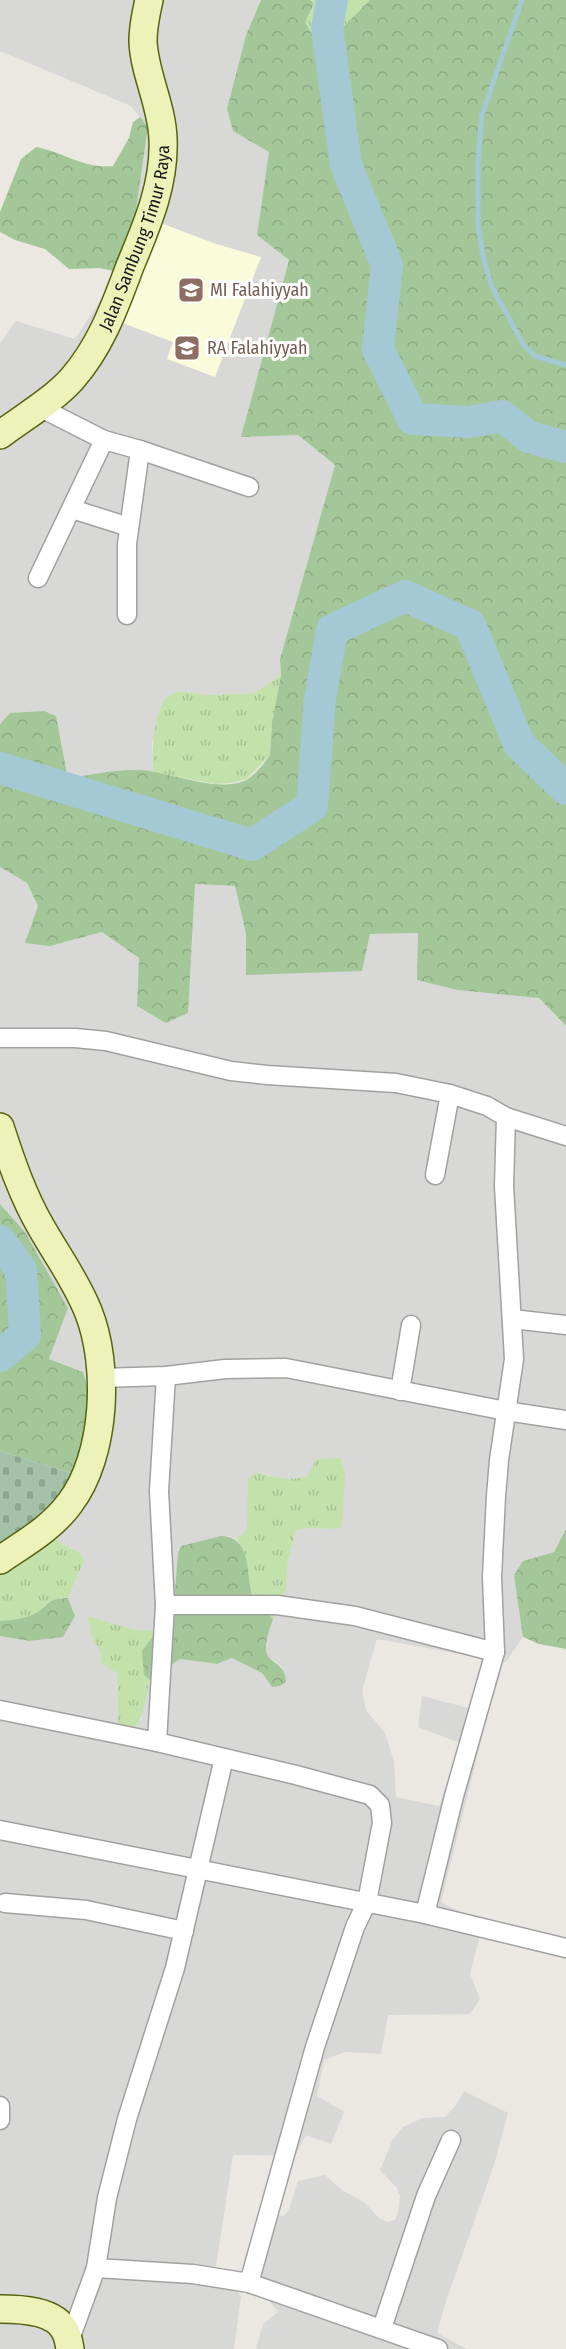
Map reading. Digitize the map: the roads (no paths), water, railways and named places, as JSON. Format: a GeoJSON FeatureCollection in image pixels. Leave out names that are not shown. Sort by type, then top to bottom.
{"type":"FeatureCollection","features":[{"type":"Feature","properties":{"kind":"main road","name":"Jalan Sambung Timur Raya"},"geometry":{"type":"LineString","coordinates":[[0,435],[70,381],[99,341],[153,208],[163,164],[163,139],[161,117],[143,41],[149,0]]}},
{"type":"Feature","properties":{"kind":"main road"},"geometry":{"type":"LineString","coordinates":[[0,1127],[23,1190],[88,1311],[98,1345],[101,1378],[96,1447],[87,1474],[70,1503],[49,1526],[0,1560]]}},
{"type":"Feature","properties":{"kind":"main road"},"geometry":{"type":"LineString","coordinates":[[0,2309],[19,2309],[55,2319],[65,2329],[70,2346]]}},
{"type":"Feature","properties":{"kind":"street"},"geometry":{"type":"LineString","coordinates":[[39,407],[104,440],[249,487]]}},
{"type":"Feature","properties":{"kind":"street"},"geometry":{"type":"LineString","coordinates":[[38,578],[104,440]]}},
{"type":"Feature","properties":{"kind":"street"},"geometry":{"type":"LineString","coordinates":[[127,615],[125,575],[140,450]]}},
{"type":"Feature","properties":{"kind":"street"},"geometry":{"type":"LineString","coordinates":[[72,509],[129,527]]}},
{"type":"Feature","properties":{"kind":"street"},"geometry":{"type":"LineString","coordinates":[[0,1038],[106,1041],[231,1071],[396,1083],[450,1094],[487,1106],[507,1117],[566,1136]]}},
{"type":"Feature","properties":{"kind":"street"},"geometry":{"type":"LineString","coordinates":[[435,1175],[450,1094]]}},
{"type":"Feature","properties":{"kind":"street"},"geometry":{"type":"LineString","coordinates":[[425,1914],[454,1796],[495,1652],[492,1577],[499,1460],[514,1359],[504,1186],[507,1117]]}},
{"type":"Feature","properties":{"kind":"street"},"geometry":{"type":"LineString","coordinates":[[512,1319],[566,1326]]}},
{"type":"Feature","properties":{"kind":"street"},"geometry":{"type":"LineString","coordinates":[[400,1391],[411,1325]]}},
{"type":"Feature","properties":{"kind":"street"},"geometry":{"type":"LineString","coordinates":[[101,1378],[286,1368],[507,1411],[566,1420]]}},
{"type":"Feature","properties":{"kind":"street"},"geometry":{"type":"LineString","coordinates":[[157,1742],[165,1605],[159,1491],[166,1376]]}},
{"type":"Feature","properties":{"kind":"street"},"geometry":{"type":"LineString","coordinates":[[165,1605],[277,1605],[344,1614],[495,1652]]}},
{"type":"Feature","properties":{"kind":"street"},"geometry":{"type":"LineString","coordinates":[[0,1710],[157,1742],[296,1775],[375,1798],[380,1805],[382,1823],[367,1902],[355,1927],[315,2047],[249,2283]]}},
{"type":"Feature","properties":{"kind":"street"},"geometry":{"type":"LineString","coordinates":[[70,2346],[96,2268],[107,2198],[127,2119],[175,1968],[224,1758]]}},
{"type":"Feature","properties":{"kind":"street"},"geometry":{"type":"LineString","coordinates":[[0,1830],[425,1914],[566,1948]]}},
{"type":"Feature","properties":{"kind":"street"},"geometry":{"type":"LineString","coordinates":[[5,1903],[86,1910],[184,1931]]}},
{"type":"Feature","properties":{"kind":"street"},"geometry":{"type":"LineString","coordinates":[[0,2106],[0,2120]]}},
{"type":"Feature","properties":{"kind":"street"},"geometry":{"type":"LineString","coordinates":[[382,2328],[419,2217],[451,2140]]}},
{"type":"Feature","properties":{"kind":"street"},"geometry":{"type":"LineString","coordinates":[[96,2268],[193,2274],[249,2283],[438,2349]]}},
{"type":"Feature","properties":{"kind":"waterway"},"geometry":{"type":"LineString","coordinates":[[332,0],[327,28],[346,165],[387,265],[378,349],[413,419],[469,422],[502,416],[529,437],[566,447]]}},
{"type":"Feature","properties":{"kind":"waterway"},"geometry":{"type":"LineString","coordinates":[[522,0],[482,115],[478,162],[478,224],[483,257],[492,287],[523,344],[535,356],[566,365]]}},
{"type":"Feature","properties":{"kind":"waterway"},"geometry":{"type":"LineString","coordinates":[[0,768],[252,845],[312,806],[320,699],[332,630],[405,596],[470,625],[519,744],[566,789]]}},
{"type":"Feature","properties":{"kind":"waterway"},"geometry":{"type":"LineString","coordinates":[[0,1241],[21,1270],[25,1335],[0,1356]]}},
{"type":"Feature","properties":{"kind":"place","name":"MI Falahiyyah"},"geometry":{"type":"Point","coordinates":[191,290]}},
{"type":"Feature","properties":{"kind":"place","name":"RA Falahiyyah"},"geometry":{"type":"Point","coordinates":[187,348]}}]}
